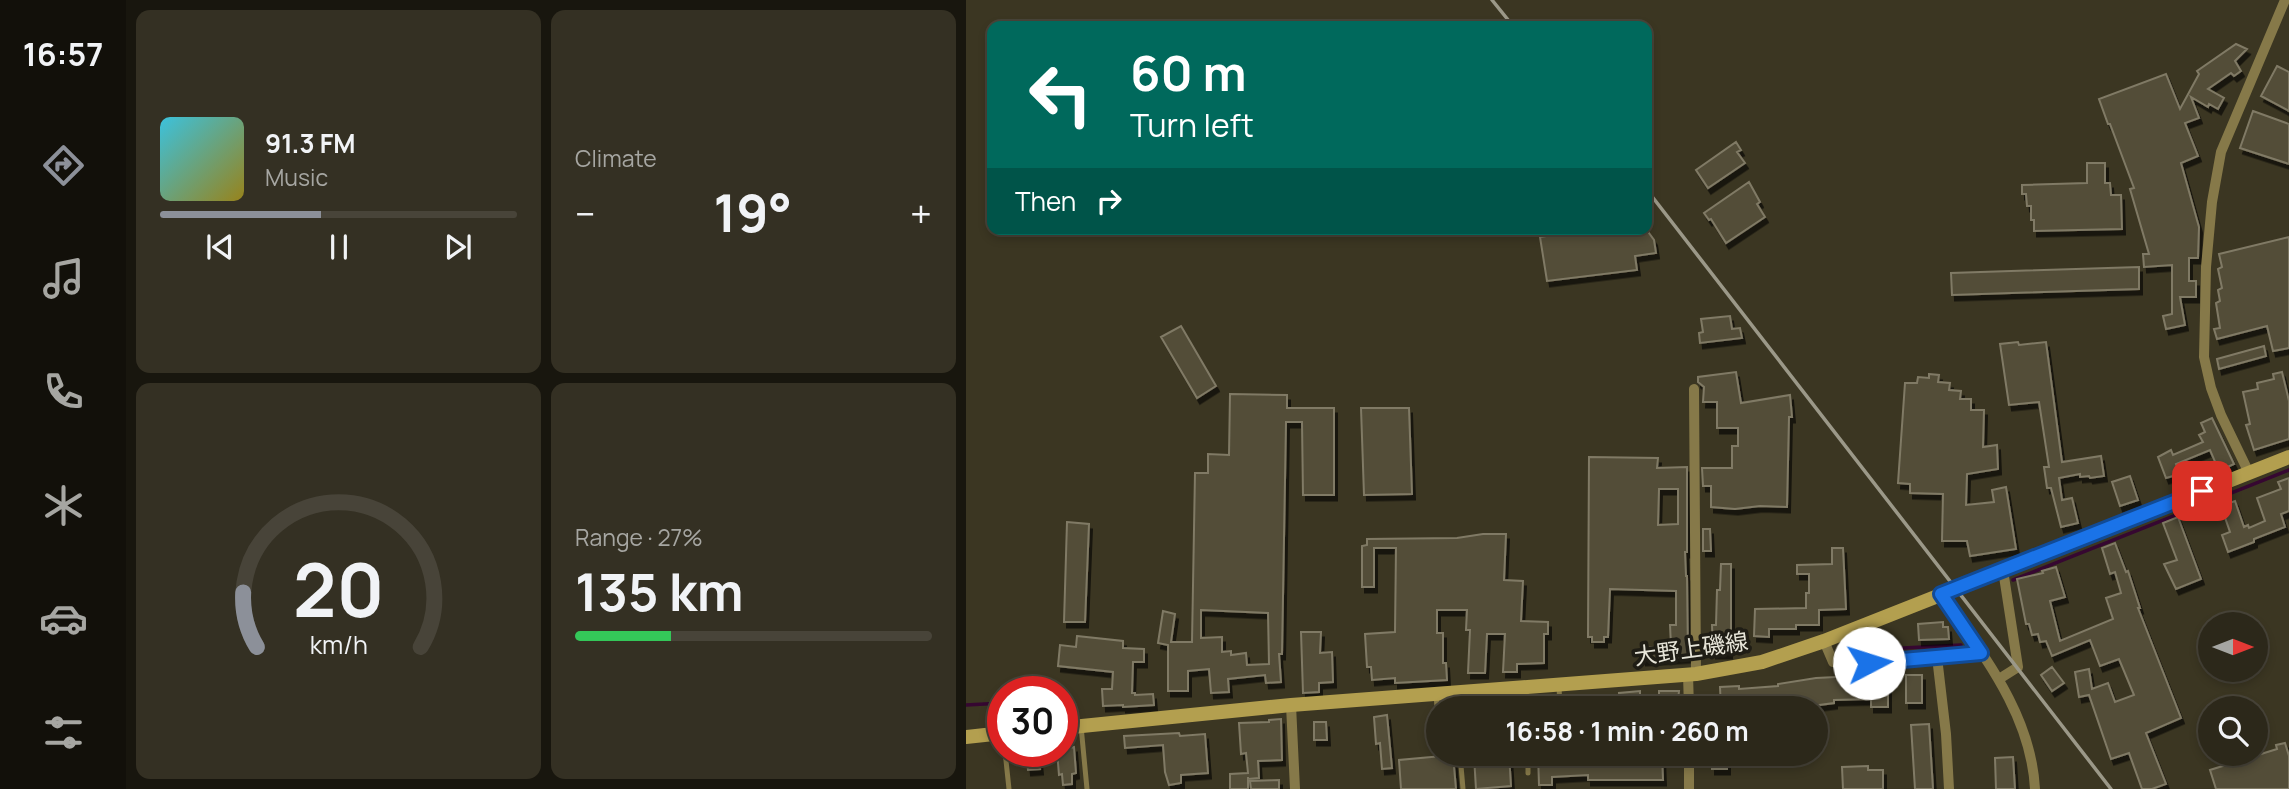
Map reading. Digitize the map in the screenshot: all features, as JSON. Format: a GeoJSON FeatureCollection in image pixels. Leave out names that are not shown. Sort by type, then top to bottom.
{"type":"FeatureCollection","features":[{"type":"Feature","properties":{"kind":"main road","name":"大野上磯線"},"geometry":{"type":"LineString","coordinates":[[1078,726],[1291,705],[1692,674],[1762,662],[1824,642],[2289,457]]}},
{"type":"Feature","properties":{"kind":"main road"},"geometry":{"type":"LineString","coordinates":[[966,737],[987,735]]}},
{"type":"Feature","properties":{"kind":"street"},"geometry":{"type":"LineString","coordinates":[[2249,473],[2221,415],[2206,368],[2206,267],[2212,202],[2221,152],[2285,0]]}},
{"type":"Feature","properties":{"kind":"street"},"geometry":{"type":"LineString","coordinates":[[1690,696],[1694,389]]}},
{"type":"Feature","properties":{"kind":"street"},"geometry":{"type":"LineString","coordinates":[[1999,679],[2018,667],[2003,570]]}},
{"type":"Feature","properties":{"kind":"street"},"geometry":{"type":"LineString","coordinates":[[1941,594],[1999,679],[2021,723],[2035,789]]}},
{"type":"Feature","properties":{"kind":"street"},"geometry":{"type":"LineString","coordinates":[[1824,642],[1833,662],[1869,663],[1981,653]]}},
{"type":"Feature","properties":{"kind":"street"},"geometry":{"type":"LineString","coordinates":[[1937,657],[1949,789]]}},
{"type":"Feature","properties":{"kind":"street"},"geometry":{"type":"LineString","coordinates":[[1291,705],[1295,789]]}},
{"type":"Feature","properties":{"kind":"street"},"geometry":{"type":"LineString","coordinates":[[1689,766],[1689,789]]}},
{"type":"Feature","properties":{"kind":"lane"},"geometry":{"type":"LineString","coordinates":[[1559,686],[1559,696]]}},
{"type":"Feature","properties":{"kind":"lane"},"geometry":{"type":"LineString","coordinates":[[1527,688],[1527,696]]}},
{"type":"Feature","properties":{"kind":"lane"},"geometry":{"type":"LineString","coordinates":[[1081,726],[1087,789]]}},
{"type":"Feature","properties":{"kind":"lane"},"geometry":{"type":"LineString","coordinates":[[1461,766],[1463,789]]}},
{"type":"Feature","properties":{"kind":"lane"},"geometry":{"type":"LineString","coordinates":[[1528,766],[1528,773]]}},
{"type":"Feature","properties":{"kind":"lane"},"geometry":{"type":"LineString","coordinates":[[1007,767],[1009,789]]}},
{"type":"Feature","properties":{"kind":"building"},"geometry":{"type":"Polygon","coordinates":[[[2236,44],[2247,49],[2235,61],[2241,71],[2234,76],[2231,73],[2208,89],[2224,98],[2218,109],[2209,104],[2208,107],[2191,97],[2199,118],[2185,123],[2198,156],[2181,163],[2199,227],[2198,258],[2189,258],[2189,281],[2196,281],[2196,297],[2180,297],[2185,325],[2166,329],[2163,316],[2172,314],[2172,265],[2144,267],[2143,254],[2149,254],[2130,189],[2134,188],[2099,99],[2166,74],[2180,109],[2199,74],[2197,71],[2236,44]]]}},
{"type":"Feature","properties":{"kind":"building"},"geometry":{"type":"Polygon","coordinates":[[[2277,66],[2289,72],[2289,111],[2261,96],[2277,66]]]}},
{"type":"Feature","properties":{"kind":"building"},"geometry":{"type":"Polygon","coordinates":[[[2253,111],[2289,124],[2289,164],[2240,148],[2253,111]]]}},
{"type":"Feature","properties":{"kind":"building"},"geometry":{"type":"Polygon","coordinates":[[[1736,142],[1741,150],[1737,152],[1745,163],[1708,188],[1696,170],[1736,142]]]}},
{"type":"Feature","properties":{"kind":"building"},"geometry":{"type":"Polygon","coordinates":[[[2087,163],[2105,163],[2105,183],[2110,183],[2111,195],[2121,195],[2122,229],[2034,231],[2031,206],[2027,206],[2022,185],[2087,183],[2087,163]]]}},
{"type":"Feature","properties":{"kind":"building"},"geometry":{"type":"Polygon","coordinates":[[[1749,182],[1765,217],[1726,243],[1704,213],[1749,182]]]}},
{"type":"Feature","properties":{"kind":"building"},"geometry":{"type":"Polygon","coordinates":[[[1650,235],[1656,253],[1635,256],[1637,270],[1547,281],[1540,237],[1650,235]]]}},
{"type":"Feature","properties":{"kind":"building"},"geometry":{"type":"Polygon","coordinates":[[[2289,237],[2289,348],[2273,351],[2267,326],[2217,339],[2214,329],[2220,328],[2216,303],[2220,301],[2218,290],[2222,288],[2218,269],[2222,267],[2219,254],[2289,237]]]}},
{"type":"Feature","properties":{"kind":"building"},"geometry":{"type":"Polygon","coordinates":[[[2139,267],[2139,289],[1952,295],[1951,273],[2139,267]]]}},
{"type":"Feature","properties":{"kind":"building"},"geometry":{"type":"Polygon","coordinates":[[[1730,316],[1732,329],[1740,328],[1742,338],[1700,343],[1699,333],[1703,332],[1701,319],[1730,316]]]}},
{"type":"Feature","properties":{"kind":"building"},"geometry":{"type":"Polygon","coordinates":[[[1181,326],[1216,386],[1197,398],[1161,337],[1181,326]]]}},
{"type":"Feature","properties":{"kind":"building"},"geometry":{"type":"Polygon","coordinates":[[[2018,342],[2019,345],[2046,342],[2062,462],[2101,456],[2104,476],[2090,478],[2080,477],[2080,474],[2059,478],[2062,500],[2072,498],[2078,523],[2061,527],[2051,488],[2047,488],[2044,467],[2049,467],[2039,402],[2009,405],[2000,344],[2018,342]]]}},
{"type":"Feature","properties":{"kind":"building"},"geometry":{"type":"Polygon","coordinates":[[[2264,346],[2266,356],[2219,369],[2217,359],[2264,346]]]}},
{"type":"Feature","properties":{"kind":"building"},"geometry":{"type":"Polygon","coordinates":[[[1736,372],[1741,403],[1790,395],[1792,417],[1789,417],[1787,507],[1711,507],[1711,486],[1703,486],[1702,468],[1732,468],[1732,446],[1738,446],[1738,428],[1717,428],[1717,402],[1703,402],[1704,387],[1698,382],[1698,377],[1736,372]]]}},
{"type":"Feature","properties":{"kind":"building"},"geometry":{"type":"Polygon","coordinates":[[[2282,372],[2289,401],[2289,439],[2254,450],[2246,425],[2250,424],[2243,392],[2258,389],[2257,383],[2274,379],[2273,374],[2282,372]]]}},
{"type":"Feature","properties":{"kind":"building"},"geometry":{"type":"Polygon","coordinates":[[[1929,374],[1939,375],[1938,382],[1950,383],[1949,390],[1961,391],[1960,399],[1971,399],[1971,410],[1984,410],[1983,447],[1997,445],[1998,469],[1967,474],[1966,505],[1994,502],[1992,490],[2006,487],[2016,549],[1970,556],[1967,541],[1942,541],[1943,494],[1910,493],[1910,484],[1898,483],[1905,383],[1917,383],[1918,377],[1929,378],[1929,374]]]}},
{"type":"Feature","properties":{"kind":"building"},"geometry":{"type":"Polygon","coordinates":[[[1230,394],[1287,395],[1287,408],[1334,408],[1334,495],[1303,495],[1302,422],[1286,422],[1282,654],[1279,654],[1281,682],[1266,683],[1265,675],[1228,679],[1229,692],[1211,693],[1209,669],[1188,671],[1188,691],[1168,691],[1168,645],[1158,643],[1163,611],[1175,614],[1171,642],[1192,642],[1195,473],[1208,473],[1208,454],[1229,455],[1230,394]],[[1201,610],[1201,638],[1222,637],[1222,652],[1231,651],[1231,655],[1246,653],[1247,665],[1269,664],[1268,613],[1201,610]]]}},
{"type":"Feature","properties":{"kind":"building"},"geometry":{"type":"Polygon","coordinates":[[[1361,408],[1409,408],[1412,494],[1364,495],[1361,408]]]}},
{"type":"Feature","properties":{"kind":"building"},"geometry":{"type":"Polygon","coordinates":[[[2212,418],[2234,464],[2219,471],[2210,450],[2176,464],[2180,474],[2166,478],[2158,457],[2171,450],[2173,455],[2203,442],[2199,435],[2205,432],[2201,423],[2212,418]]]}},
{"type":"Feature","properties":{"kind":"building"},"geometry":{"type":"Polygon","coordinates":[[[1589,457],[1658,458],[1657,468],[1687,467],[1685,552],[1688,657],[1643,660],[1642,648],[1671,646],[1670,625],[1676,625],[1676,591],[1610,589],[1608,637],[1604,637],[1604,642],[1592,642],[1592,637],[1588,637],[1589,457]],[[1659,489],[1658,525],[1678,524],[1678,489],[1659,489]]]}},
{"type":"Feature","properties":{"kind":"building"},"geometry":{"type":"Polygon","coordinates":[[[2130,476],[2138,500],[2120,506],[2112,482],[2130,476]]]}},
{"type":"Feature","properties":{"kind":"building"},"geometry":{"type":"Polygon","coordinates":[[[2289,478],[2289,511],[2281,514],[2285,527],[2228,552],[2222,535],[2230,532],[2221,506],[2235,501],[2244,527],[2248,525],[2249,528],[2265,521],[2257,498],[2281,489],[2278,482],[2289,478]]]}},
{"type":"Feature","properties":{"kind":"building"},"geometry":{"type":"Polygon","coordinates":[[[2178,517],[2201,579],[2176,589],[2164,564],[2177,560],[2163,523],[2178,517]]]}},
{"type":"Feature","properties":{"kind":"building"},"geometry":{"type":"Polygon","coordinates":[[[1067,522],[1089,524],[1085,622],[1064,622],[1067,522]]]}},
{"type":"Feature","properties":{"kind":"building"},"geometry":{"type":"Polygon","coordinates":[[[1703,529],[1710,529],[1711,551],[1703,551],[1703,529]]]}},
{"type":"Feature","properties":{"kind":"building"},"geometry":{"type":"Polygon","coordinates":[[[1506,534],[1504,580],[1523,581],[1521,621],[1548,622],[1548,634],[1544,634],[1544,663],[1517,664],[1517,672],[1503,672],[1505,634],[1487,634],[1485,673],[1468,673],[1470,630],[1466,630],[1467,610],[1437,610],[1437,633],[1443,633],[1443,663],[1446,663],[1447,680],[1395,683],[1395,678],[1372,680],[1371,667],[1367,667],[1365,634],[1395,632],[1396,548],[1374,548],[1374,587],[1362,587],[1362,546],[1367,545],[1367,539],[1457,538],[1506,534]]]}},
{"type":"Feature","properties":{"kind":"building"},"geometry":{"type":"Polygon","coordinates":[[[2115,543],[2126,572],[2128,571],[2138,608],[2181,718],[2146,733],[2166,784],[2152,789],[2142,789],[2129,753],[2111,759],[2089,695],[2079,697],[2075,672],[2089,669],[2092,689],[2108,683],[2115,702],[2134,695],[2119,659],[2100,666],[2090,640],[2052,656],[2046,641],[2040,642],[2038,634],[2032,635],[2029,624],[2026,624],[2017,579],[2056,567],[2065,597],[2050,601],[2060,641],[2113,619],[2106,598],[2121,593],[2115,572],[2110,574],[2102,548],[2115,543]]]}},
{"type":"Feature","properties":{"kind":"building"},"geometry":{"type":"Polygon","coordinates":[[[1832,548],[1843,548],[1846,609],[1819,610],[1819,625],[1796,625],[1796,629],[1769,629],[1769,637],[1754,636],[1755,609],[1806,608],[1809,574],[1797,574],[1797,565],[1832,564],[1832,548]]]}},
{"type":"Feature","properties":{"kind":"building"},"geometry":{"type":"Polygon","coordinates":[[[1721,564],[1731,564],[1731,635],[1742,634],[1742,647],[1729,647],[1729,653],[1713,653],[1712,625],[1716,625],[1721,564]]]}},
{"type":"Feature","properties":{"kind":"building"},"geometry":{"type":"Polygon","coordinates":[[[1943,622],[1943,627],[1948,627],[1949,639],[1919,640],[1918,624],[1943,622]]]}},
{"type":"Feature","properties":{"kind":"building"},"geometry":{"type":"Polygon","coordinates":[[[1301,632],[1321,632],[1320,653],[1332,652],[1333,682],[1319,683],[1319,692],[1303,693],[1301,632]]]}},
{"type":"Feature","properties":{"kind":"building"},"geometry":{"type":"Polygon","coordinates":[[[1077,636],[1123,641],[1123,648],[1144,649],[1144,662],[1133,662],[1132,693],[1153,694],[1154,705],[1103,706],[1102,689],[1112,689],[1113,672],[1058,666],[1060,645],[1076,647],[1077,636]]]}},
{"type":"Feature","properties":{"kind":"building"},"geometry":{"type":"Polygon","coordinates":[[[2052,667],[2064,683],[2052,691],[2041,675],[2052,667]]]}},
{"type":"Feature","properties":{"kind":"building"},"geometry":{"type":"Polygon","coordinates":[[[1906,675],[1922,675],[1922,703],[1906,703],[1906,675]]]}},
{"type":"Feature","properties":{"kind":"building"},"geometry":{"type":"Polygon","coordinates":[[[1856,676],[1856,680],[1888,679],[1888,707],[1871,707],[1871,699],[1834,700],[1834,703],[1828,704],[1828,696],[1720,696],[1720,687],[1739,686],[1739,689],[1778,686],[1816,678],[1856,676]]]}},
{"type":"Feature","properties":{"kind":"building"},"geometry":{"type":"Polygon","coordinates":[[[1640,691],[1640,696],[1619,696],[1619,693],[1640,691]]]}},
{"type":"Feature","properties":{"kind":"building"},"geometry":{"type":"Polygon","coordinates":[[[1659,691],[1679,691],[1678,696],[1659,696],[1659,691]]]}},
{"type":"Feature","properties":{"kind":"building"},"geometry":{"type":"Polygon","coordinates":[[[1387,715],[1392,768],[1382,769],[1380,743],[1376,744],[1374,717],[1387,715]]]}},
{"type":"Feature","properties":{"kind":"building"},"geometry":{"type":"Polygon","coordinates":[[[1281,719],[1282,760],[1258,761],[1259,778],[1248,779],[1248,789],[1230,789],[1230,774],[1248,773],[1246,753],[1241,754],[1239,723],[1281,719]]]}},
{"type":"Feature","properties":{"kind":"building"},"geometry":{"type":"Polygon","coordinates":[[[1314,722],[1326,722],[1327,740],[1314,740],[1314,722]]]}},
{"type":"Feature","properties":{"kind":"building"},"geometry":{"type":"Polygon","coordinates":[[[1929,724],[1933,789],[1915,789],[1911,725],[1929,724]]]}},
{"type":"Feature","properties":{"kind":"building"},"geometry":{"type":"Polygon","coordinates":[[[1179,733],[1180,736],[1205,734],[1208,773],[1181,775],[1181,783],[1169,785],[1163,745],[1125,748],[1124,736],[1179,733]]]}},
{"type":"Feature","properties":{"kind":"building"},"geometry":{"type":"Polygon","coordinates":[[[2285,743],[2289,756],[2289,789],[2216,789],[2210,770],[2223,766],[2268,766],[2268,752],[2277,749],[2276,745],[2285,743]]]}},
{"type":"Feature","properties":{"kind":"building"},"geometry":{"type":"Polygon","coordinates":[[[2013,757],[2015,789],[1996,789],[1995,758],[2013,757]]]}},
{"type":"Feature","properties":{"kind":"building"},"geometry":{"type":"Polygon","coordinates":[[[1426,758],[1426,766],[1454,766],[1456,789],[1401,789],[1399,760],[1426,758]]]}},
{"type":"Feature","properties":{"kind":"building"},"geometry":{"type":"Polygon","coordinates":[[[1475,766],[1510,766],[1511,786],[1476,789],[1475,766]]]}},
{"type":"Feature","properties":{"kind":"building"},"geometry":{"type":"Polygon","coordinates":[[[1538,766],[1662,766],[1663,780],[1588,780],[1588,775],[1552,777],[1552,785],[1539,785],[1538,766]]]}},
{"type":"Feature","properties":{"kind":"building"},"geometry":{"type":"Polygon","coordinates":[[[1712,766],[1727,766],[1727,769],[1712,769],[1712,766]]]}},
{"type":"Feature","properties":{"kind":"building"},"geometry":{"type":"Polygon","coordinates":[[[1868,766],[1868,770],[1883,770],[1883,789],[1843,789],[1842,767],[1868,766]]]}},
{"type":"Feature","properties":{"kind":"building"},"geometry":{"type":"Polygon","coordinates":[[[1058,767],[1076,767],[1072,784],[1063,785],[1062,774],[1059,775],[1058,767]]]}},
{"type":"Feature","properties":{"kind":"building"},"geometry":{"type":"Polygon","coordinates":[[[1279,780],[1279,789],[1251,789],[1250,781],[1279,780]]]}},
{"type":"Feature","properties":{"kind":"waterway"},"geometry":{"type":"LineString","coordinates":[[2013,580],[2289,470]]}},
{"type":"Feature","properties":{"kind":"waterway"},"geometry":{"type":"LineString","coordinates":[[1846,651],[1961,645]]}},
{"type":"Feature","properties":{"kind":"waterway"},"geometry":{"type":"LineString","coordinates":[[966,705],[987,704]]}},
{"type":"Feature","properties":{"kind":"railway"},"geometry":{"type":"LineString","coordinates":[[1492,0],[1509,21]]}},
{"type":"Feature","properties":{"kind":"railway"},"geometry":{"type":"LineString","coordinates":[[1652,196],[2111,789]]}},
{"type":"Feature","properties":{"kind":"route"},"geometry":{"type":"LineString","coordinates":[[1869,663],[1981,653],[1941,594],[2202,491]]}}]}
